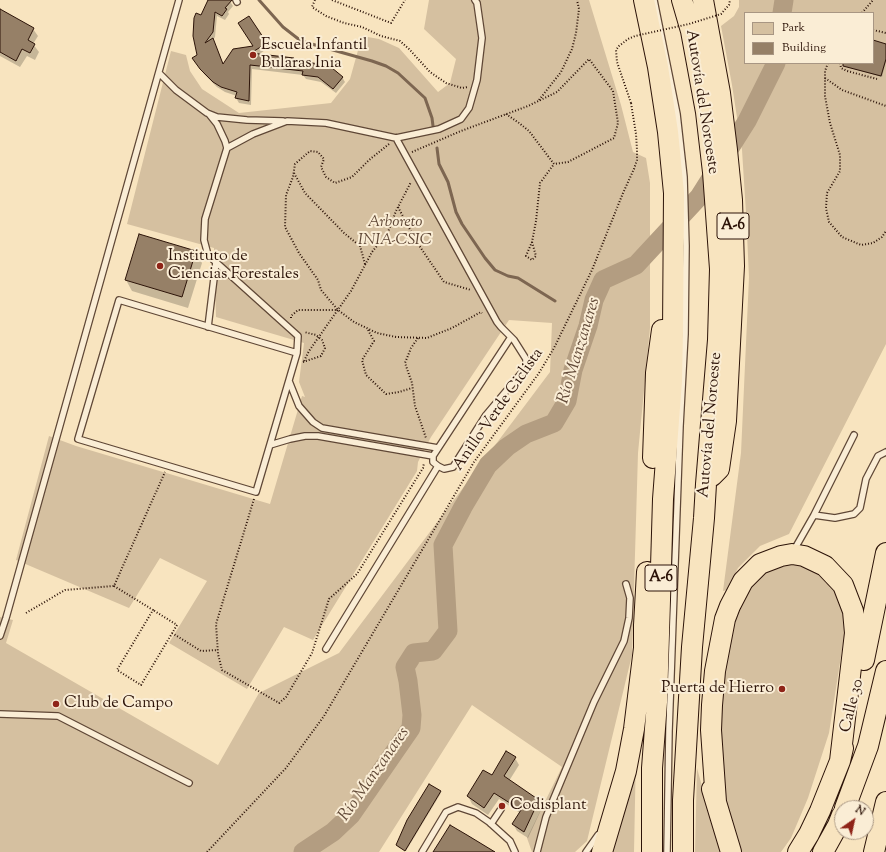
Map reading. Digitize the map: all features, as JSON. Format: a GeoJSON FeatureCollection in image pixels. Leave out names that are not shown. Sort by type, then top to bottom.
{"type":"FeatureCollection","features":[{"type":"Feature","properties":{"kind":"highway","name":"A-6"},"geometry":{"type":"LineString","coordinates":[[630,0],[646,71],[665,115]]}},
{"type":"Feature","properties":{"kind":"highway","name":"A-6"},"geometry":{"type":"LineString","coordinates":[[644,0],[658,67],[665,115],[661,187],[662,246],[673,332],[664,375],[662,401],[666,454],[663,499],[655,742],[652,768],[652,852]]}},
{"type":"Feature","properties":{"kind":"highway","name":"Autovía del Noroeste"},"geometry":{"type":"LineString","coordinates":[[682,0],[714,111],[713,172],[724,341],[706,484],[692,647],[683,800],[683,852]]}},
{"type":"Feature","properties":{"kind":"highway","name":"A-6"},"geometry":{"type":"LineString","coordinates":[[703,0],[714,111]]}},
{"type":"Feature","properties":{"kind":"highway"},"geometry":{"type":"LineString","coordinates":[[597,846],[626,771],[643,670],[656,373],[673,332]]}},
{"type":"Feature","properties":{"kind":"highway"},"geometry":{"type":"LineString","coordinates":[[704,518],[708,583],[702,673],[702,727],[706,771],[731,852]]}},
{"type":"Feature","properties":{"kind":"highway","name":"Calle 30"},"geometry":{"type":"LineString","coordinates":[[798,852],[820,811],[840,761],[862,668],[886,553]]}},
{"type":"Feature","properties":{"kind":"highway"},"geometry":{"type":"LineString","coordinates":[[716,802],[712,705],[715,671],[721,637],[730,606],[743,581],[760,564],[781,556],[792,554],[804,556],[825,566],[844,585],[854,611],[855,633],[840,761]]}},
{"type":"Feature","properties":{"kind":"highway","name":"Calle 30"},"geometry":{"type":"LineString","coordinates":[[848,800],[868,746],[886,671]]}},
{"type":"Feature","properties":{"kind":"highway"},"geometry":{"type":"LineString","coordinates":[[874,852],[886,802]]}},
{"type":"Feature","properties":{"kind":"highway"},"geometry":{"type":"LineString","coordinates":[[823,852],[834,832]]}},
{"type":"Feature","properties":{"kind":"lane"},"geometry":{"type":"LineString","coordinates":[[0,636],[179,0]]}},
{"type":"Feature","properties":{"kind":"lane"},"geometry":{"type":"LineString","coordinates":[[207,113],[216,117],[247,120],[326,122],[396,138],[439,129],[460,119],[469,108],[476,85],[482,38],[477,3],[475,0]]}},
{"type":"Feature","properties":{"kind":"lane"},"geometry":{"type":"LineString","coordinates":[[654,0],[665,115]]}},
{"type":"Feature","properties":{"kind":"lane"},"geometry":{"type":"LineString","coordinates":[[159,73],[176,90],[207,113],[217,124],[227,148],[205,219],[204,240],[208,255],[298,336],[297,353],[256,492],[78,439],[119,300],[297,353]]}},
{"type":"Feature","properties":{"kind":"lane"},"geometry":{"type":"LineString","coordinates":[[227,148],[253,134],[287,122]]}},
{"type":"Feature","properties":{"kind":"lane"},"geometry":{"type":"LineString","coordinates":[[396,138],[497,322],[511,336],[526,359],[526,366],[523,371],[486,415],[453,467],[444,469],[438,466],[433,462],[430,455]]}},
{"type":"Feature","properties":{"kind":"lane"},"geometry":{"type":"LineString","coordinates":[[208,326],[216,262]]}},
{"type":"Feature","properties":{"kind":"lane"},"geometry":{"type":"LineString","coordinates":[[668,852],[669,731],[680,426],[673,332]]}},
{"type":"Feature","properties":{"kind":"lane"},"geometry":{"type":"LineString","coordinates":[[430,455],[438,448],[511,336]]}},
{"type":"Feature","properties":{"kind":"lane"},"geometry":{"type":"LineString","coordinates":[[289,381],[299,406],[313,422],[322,428],[438,448]]}},
{"type":"Feature","properties":{"kind":"lane"},"geometry":{"type":"LineString","coordinates":[[792,554],[814,515],[854,435]]}},
{"type":"Feature","properties":{"kind":"lane"},"geometry":{"type":"LineString","coordinates":[[270,445],[305,436],[318,436],[430,455]]}},
{"type":"Feature","properties":{"kind":"lane"},"geometry":{"type":"LineString","coordinates":[[814,515],[835,518],[854,514],[860,508],[866,479],[878,456],[886,452]]}},
{"type":"Feature","properties":{"kind":"lane"},"geometry":{"type":"LineString","coordinates":[[326,650],[438,466]]}},
{"type":"Feature","properties":{"kind":"lane"},"geometry":{"type":"LineString","coordinates":[[537,852],[546,817],[580,734],[624,641],[630,598],[626,584]]}},
{"type":"Feature","properties":{"kind":"lane"},"geometry":{"type":"LineString","coordinates":[[0,714],[58,716],[189,783]]}},
{"type":"Feature","properties":{"kind":"lane"},"geometry":{"type":"LineString","coordinates":[[422,852],[446,812],[458,807],[476,813],[491,824],[510,841],[515,852]]}},
{"type":"Feature","properties":{"kind":"lane"},"geometry":{"type":"LineString","coordinates":[[491,824],[502,809]]}},
{"type":"Feature","properties":{"kind":"lane"},"geometry":{"type":"LineString","coordinates":[[586,852],[597,846]]}},
{"type":"Feature","properties":{"kind":"path"},"geometry":{"type":"LineString","coordinates":[[315,0],[312,8],[326,16],[362,26],[381,36],[400,41],[409,48],[430,72],[446,83],[462,88],[476,85]]}},
{"type":"Feature","properties":{"kind":"path"},"geometry":{"type":"LineString","coordinates":[[332,0],[391,23],[405,0]]}},
{"type":"Feature","properties":{"kind":"path"},"geometry":{"type":"LineString","coordinates":[[538,101],[561,72],[572,49],[579,9],[577,0]]}},
{"type":"Feature","properties":{"kind":"path","name":"Anillo Verde Ciclista"},"geometry":{"type":"LineString","coordinates":[[207,852],[286,768],[324,716],[474,462],[523,396],[554,348],[592,270],[635,165],[637,150],[636,134],[630,103],[617,62],[616,50],[628,39],[635,36],[689,24],[721,14],[729,5],[730,0]]}},
{"type":"Feature","properties":{"kind":"path"},"geometry":{"type":"LineString","coordinates":[[863,12],[873,0]]}},
{"type":"Feature","properties":{"kind":"path"},"geometry":{"type":"LineString","coordinates":[[874,30],[886,33]]}},
{"type":"Feature","properties":{"kind":"path"},"geometry":{"type":"LineString","coordinates":[[405,155],[557,92],[589,59],[613,91],[618,123],[614,138],[568,162],[554,164],[540,183],[532,242],[526,256],[532,260],[536,256],[532,242]]}},
{"type":"Feature","properties":{"kind":"path"},"geometry":{"type":"LineString","coordinates":[[828,64],[825,71],[826,96],[830,123],[840,155],[840,171],[827,194],[826,208],[829,222],[842,237],[861,245],[874,243],[882,237],[886,231]]}},
{"type":"Feature","properties":{"kind":"path"},"geometry":{"type":"LineString","coordinates":[[840,64],[841,68],[847,71],[877,79]]}},
{"type":"Feature","properties":{"kind":"path"},"geometry":{"type":"LineString","coordinates":[[825,78],[842,90],[886,106]]}},
{"type":"Feature","properties":{"kind":"path"},"geometry":{"type":"LineString","coordinates":[[506,114],[529,131],[554,164]]}},
{"type":"Feature","properties":{"kind":"path"},"geometry":{"type":"LineString","coordinates":[[396,138],[369,160],[352,177],[335,183],[326,177],[321,167],[324,159],[318,152],[310,151],[295,164],[294,172],[286,195],[285,227],[299,253],[318,280],[321,290],[338,310],[354,322],[368,329],[377,333],[396,337],[427,338],[452,328],[481,312],[485,317]]}},
{"type":"Feature","properties":{"kind":"path"},"geometry":{"type":"LineString","coordinates":[[294,172],[305,193],[344,233],[360,246],[365,265]]}},
{"type":"Feature","properties":{"kind":"path"},"geometry":{"type":"LineString","coordinates":[[303,362],[318,337],[350,291],[372,252],[388,232],[398,207],[415,174]]}},
{"type":"Feature","properties":{"kind":"path"},"geometry":{"type":"LineString","coordinates":[[398,207],[416,241],[444,282],[468,289],[482,296]]}},
{"type":"Feature","properties":{"kind":"path"},"geometry":{"type":"LineString","coordinates":[[292,320],[291,316],[298,310],[338,310]]}},
{"type":"Feature","properties":{"kind":"path"},"geometry":{"type":"LineString","coordinates":[[368,329],[374,341],[362,360],[366,375],[386,394],[412,388]]}},
{"type":"Feature","properties":{"kind":"path"},"geometry":{"type":"LineString","coordinates":[[292,369],[303,362],[321,356],[325,348],[322,340],[316,335],[301,332]]}},
{"type":"Feature","properties":{"kind":"path"},"geometry":{"type":"LineString","coordinates":[[418,338],[411,348],[405,364],[412,388],[414,406],[430,446]]}},
{"type":"Feature","properties":{"kind":"path"},"geometry":{"type":"LineString","coordinates":[[256,492],[216,624],[218,650],[222,670],[279,703],[286,697],[312,653],[329,599],[357,574],[430,455]]}},
{"type":"Feature","properties":{"kind":"path"},"geometry":{"type":"LineString","coordinates":[[114,586],[168,466]]}},
{"type":"Feature","properties":{"kind":"path"},"geometry":{"type":"LineString","coordinates":[[26,613],[65,590],[114,586],[153,610],[177,625],[141,684],[117,670],[153,610]]}},
{"type":"Feature","properties":{"kind":"path"},"geometry":{"type":"LineString","coordinates":[[172,633],[201,651],[218,650]]}},
{"type":"Feature","properties":{"kind":"green space","name":"Arboreto INIA-CSIC"},"geometry":{"type":"Polygon","coordinates":[[[429,0],[589,0],[621,105],[633,152],[646,158],[650,183],[650,328],[638,453],[632,655],[587,841],[575,852],[532,852],[527,838],[562,767],[472,705],[379,852],[0,852],[0,617],[13,620],[6,643],[218,765],[259,693],[339,653],[550,372],[552,323],[509,320],[431,437],[418,462],[417,471],[313,640],[284,627],[247,689],[169,643],[207,581],[160,558],[129,608],[16,560],[49,436],[76,446],[270,504],[302,396],[305,397],[299,382],[304,343],[216,317],[214,248],[127,224],[171,51],[186,55],[190,71],[202,89],[239,113],[331,103],[350,79],[362,36],[379,39],[399,48],[438,92],[450,83],[456,59],[424,29],[429,0]]]}},
{"type":"Feature","properties":{"kind":"green space"},"geometry":{"type":"Polygon","coordinates":[[[739,0],[886,0],[886,344],[789,534],[760,546],[738,568],[727,590],[723,591],[741,453],[749,277],[742,150],[721,26],[734,16],[739,7],[739,0]]]}},
{"type":"Feature","properties":{"kind":"green space"},"geometry":{"type":"Polygon","coordinates":[[[789,561],[818,571],[841,597],[846,624],[829,733],[808,798],[791,838],[781,852],[740,852],[722,789],[720,747],[721,677],[738,606],[756,577],[789,561]]]}},
{"type":"Feature","properties":{"kind":"green space"},"geometry":{"type":"Polygon","coordinates":[[[636,752],[634,852],[611,852],[636,752]]]}},
{"type":"Feature","properties":{"kind":"green space"},"geometry":{"type":"Polygon","coordinates":[[[697,768],[720,852],[695,852],[697,768]]]}},
{"type":"Feature","properties":{"kind":"building"},"geometry":{"type":"Polygon","coordinates":[[[208,0],[232,0],[225,8],[227,9],[222,16],[215,12],[213,32],[205,43],[213,38],[223,64],[233,49],[253,46],[238,23],[249,16],[267,43],[251,53],[294,58],[294,60],[325,65],[326,63],[343,77],[333,89],[318,77],[302,75],[303,71],[250,65],[249,101],[235,98],[237,92],[221,87],[213,82],[200,69],[192,58],[197,55],[193,36],[194,18],[196,13],[201,15],[208,0]]]}},
{"type":"Feature","properties":{"kind":"building"},"geometry":{"type":"Polygon","coordinates":[[[0,9],[34,28],[28,40],[35,44],[30,53],[22,49],[16,61],[0,52],[0,9]]]}},
{"type":"Feature","properties":{"kind":"building"},"geometry":{"type":"Polygon","coordinates":[[[874,40],[886,44],[886,59],[881,76],[843,66],[843,64],[874,64],[874,40]]]}},
{"type":"Feature","properties":{"kind":"building","name":"Instituto de Ciencias Forestales"},"geometry":{"type":"Polygon","coordinates":[[[139,234],[196,251],[182,297],[125,280],[139,234]]]}},
{"type":"Feature","properties":{"kind":"building"},"geometry":{"type":"Polygon","coordinates":[[[506,751],[516,757],[504,776],[539,800],[524,832],[512,824],[521,810],[494,793],[484,808],[467,796],[483,770],[492,775],[506,751]]]}},
{"type":"Feature","properties":{"kind":"building"},"geometry":{"type":"Polygon","coordinates":[[[429,784],[441,791],[405,851],[396,845],[407,820],[429,784]]]}},
{"type":"Feature","properties":{"kind":"building"},"geometry":{"type":"Polygon","coordinates":[[[450,825],[467,835],[495,852],[433,852],[450,825]]]}},
{"type":"Feature","properties":{"kind":"waterway"},"geometry":{"type":"LineString","coordinates":[[259,0],[283,27],[301,41],[372,61],[386,66],[398,73],[425,98],[432,118],[433,126]]}},
{"type":"Feature","properties":{"kind":"waterway","name":"Río Manzanares"},"geometry":{"type":"LineString","coordinates":[[782,12],[784,0]]}},
{"type":"Feature","properties":{"kind":"waterway","name":"Río Manzanares"},"geometry":{"type":"LineString","coordinates":[[303,852],[333,832],[351,815],[411,728],[412,715],[405,667],[414,653],[433,651],[448,631],[443,545],[488,465],[507,447],[526,434],[554,423],[567,401],[573,370],[588,326],[594,300],[603,280],[636,265],[699,197],[747,121],[776,64]]}},
{"type":"Feature","properties":{"kind":"waterway"},"geometry":{"type":"LineString","coordinates":[[437,148],[439,164],[448,182],[456,212],[462,224],[485,258],[495,270],[508,276],[518,278],[555,301]]}},
{"type":"Feature","properties":{"kind":"waterway","name":"Río Manzanares"},"geometry":{"type":"LineString","coordinates":[[583,317],[589,323]]}},
{"type":"Feature","properties":{"kind":"place","name":"Escuela Infantil Bularas Inia"},"geometry":{"type":"Point","coordinates":[253,55]}},
{"type":"Feature","properties":{"kind":"place","name":"Instituto de Ciencias Forestales"},"geometry":{"type":"Point","coordinates":[160,266]}},
{"type":"Feature","properties":{"kind":"place","name":"Puerta de Hierro"},"geometry":{"type":"Point","coordinates":[782,689]}},
{"type":"Feature","properties":{"kind":"place","name":"Club de Campo"},"geometry":{"type":"Point","coordinates":[56,704]}},
{"type":"Feature","properties":{"kind":"place","name":"Codisplant"},"geometry":{"type":"Point","coordinates":[502,806]}}]}
